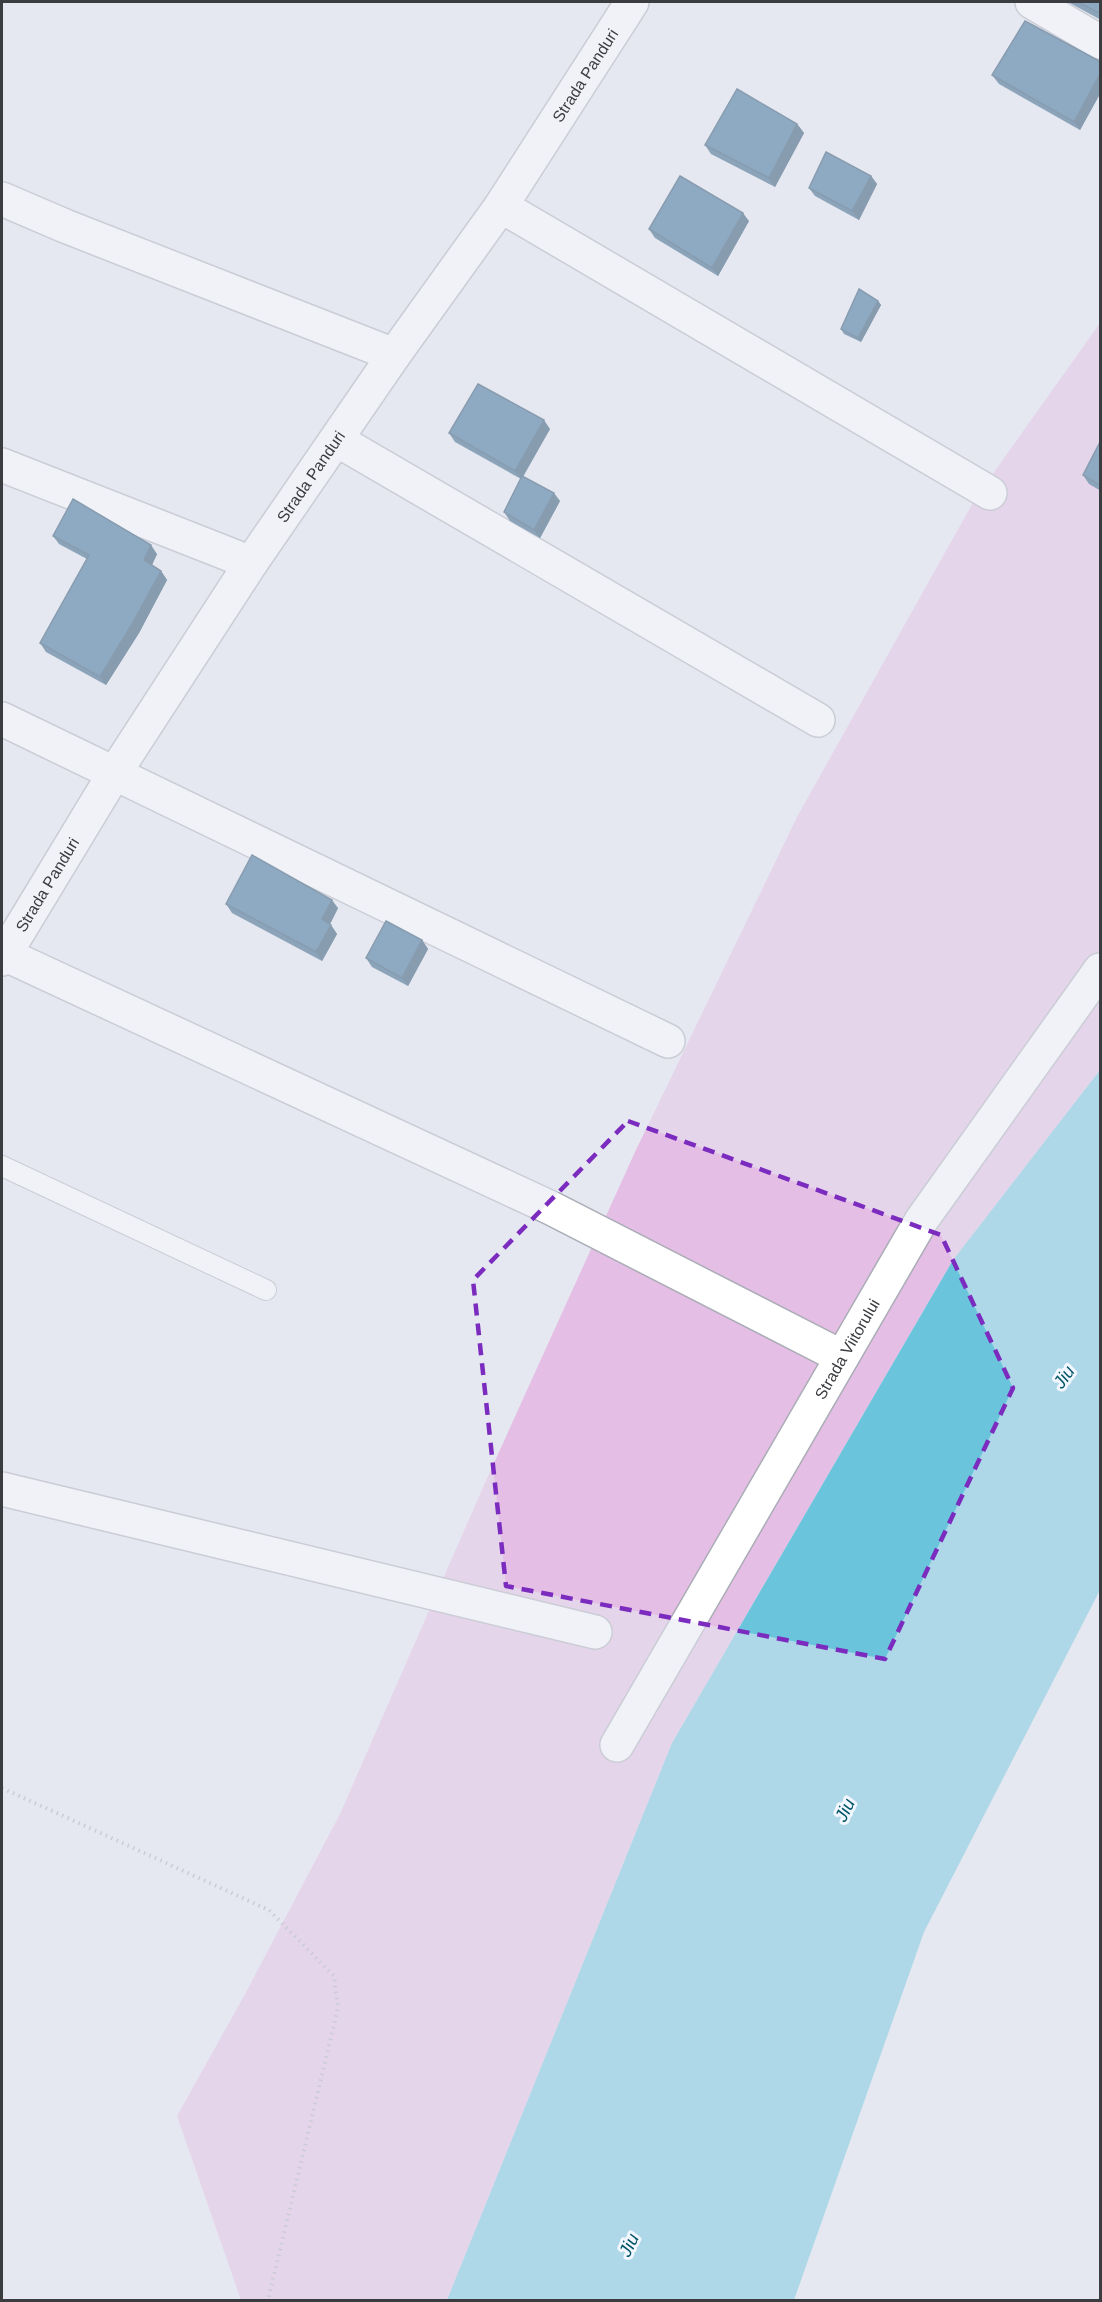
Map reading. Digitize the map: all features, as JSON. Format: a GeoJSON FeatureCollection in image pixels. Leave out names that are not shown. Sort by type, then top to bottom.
{"type":"FeatureCollection","features":[{"type":"Feature","properties":{"kind":"street","name":"Strada Panduri"},"geometry":{"type":"LineString","coordinates":[[3,956],[114,774],[251,563],[394,355],[501,206],[632,2]]}},
{"type":"Feature","properties":{"kind":"street"},"geometry":{"type":"LineString","coordinates":[[1032,2],[1101,42]]}},
{"type":"Feature","properties":{"kind":"street"},"geometry":{"type":"LineString","coordinates":[[2,199],[64,226],[394,355]]}},
{"type":"Feature","properties":{"kind":"street"},"geometry":{"type":"LineString","coordinates":[[501,206],[990,493]]}},
{"type":"Feature","properties":{"kind":"street"},"geometry":{"type":"LineString","coordinates":[[337,440],[818,720]]}},
{"type":"Feature","properties":{"kind":"street"},"geometry":{"type":"LineString","coordinates":[[2,465],[251,563]]}},
{"type":"Feature","properties":{"kind":"street"},"geometry":{"type":"LineString","coordinates":[[2,719],[668,1041]]}},
{"type":"Feature","properties":{"kind":"street"},"geometry":{"type":"LineString","coordinates":[[3,956],[551,1208],[842,1357]]}},
{"type":"Feature","properties":{"kind":"street","name":"Strada Viitorului"},"geometry":{"type":"LineString","coordinates":[[617,1745],[921,1221],[1101,970]]}},
{"type":"Feature","properties":{"kind":"street"},"geometry":{"type":"LineString","coordinates":[[2,1489],[595,1632]]}},
{"type":"Feature","properties":{"kind":"lane"},"geometry":{"type":"LineString","coordinates":[[2,1166],[266,1290]]}},
{"type":"Feature","properties":{"kind":"path"},"geometry":{"type":"LineString","coordinates":[[2,1788],[269,1910],[334,1976],[338,2008],[268,2301]]}},
{"type":"Feature","properties":{"kind":"highlighted area"},"geometry":{"type":"Polygon","coordinates":[[[628,1121],[941,1235],[1013,1388],[885,1659],[506,1586],[473,1280],[628,1121]]]}},
{"type":"Feature","properties":{"kind":"shaded area"},"geometry":{"type":"Polygon","coordinates":[[[1100,323],[1100,1070],[953,1260],[672,1743],[447,2300],[241,2300],[177,2116],[244,1996],[340,1814],[484,1485],[635,1152],[797,817],[975,499],[1100,323]]]}},
{"type":"Feature","properties":{"kind":"water","name":"Jiu"},"geometry":{"type":"Polygon","coordinates":[[[1100,1070],[1100,1590],[924,1932],[794,2300],[447,2300],[672,1743],[953,1260],[1100,1070]]]}},
{"type":"Feature","properties":{"kind":"building"},"geometry":{"type":"Polygon","coordinates":[[[1078,2],[1101,2],[1101,14],[1078,2]]]}},
{"type":"Feature","properties":{"kind":"building"},"geometry":{"type":"Polygon","coordinates":[[[1025,21],[1101,62],[1101,72],[1074,122],[992,75],[1025,21]]]}},
{"type":"Feature","properties":{"kind":"building"},"geometry":{"type":"Polygon","coordinates":[[[737,89],[797,124],[769,178],[705,145],[737,89]]]}},
{"type":"Feature","properties":{"kind":"building"},"geometry":{"type":"Polygon","coordinates":[[[826,152],[871,176],[852,211],[809,188],[826,152]]]}},
{"type":"Feature","properties":{"kind":"building"},"geometry":{"type":"Polygon","coordinates":[[[680,176],[743,213],[712,268],[649,229],[680,176]]]}},
{"type":"Feature","properties":{"kind":"building"},"geometry":{"type":"Polygon","coordinates":[[[859,289],[878,301],[858,338],[841,329],[859,289]]]}},
{"type":"Feature","properties":{"kind":"building"},"geometry":{"type":"Polygon","coordinates":[[[478,384],[544,420],[515,471],[449,433],[478,384]]]}},
{"type":"Feature","properties":{"kind":"building"},"geometry":{"type":"Polygon","coordinates":[[[1101,440],[1101,486],[1083,475],[1101,440]]]}},
{"type":"Feature","properties":{"kind":"building"},"geometry":{"type":"Polygon","coordinates":[[[522,476],[554,493],[534,530],[504,512],[522,476]]]}},
{"type":"Feature","properties":{"kind":"building"},"geometry":{"type":"Polygon","coordinates":[[[73,499],[151,545],[144,560],[161,571],[100,677],[40,643],[89,555],[53,536],[73,499]]]}},
{"type":"Feature","properties":{"kind":"building"},"geometry":{"type":"Polygon","coordinates":[[[252,855],[332,900],[322,919],[331,925],[316,952],[226,904],[252,855]]]}},
{"type":"Feature","properties":{"kind":"building"},"geometry":{"type":"Polygon","coordinates":[[[386,921],[422,940],[402,978],[366,958],[386,921]]]}}]}
